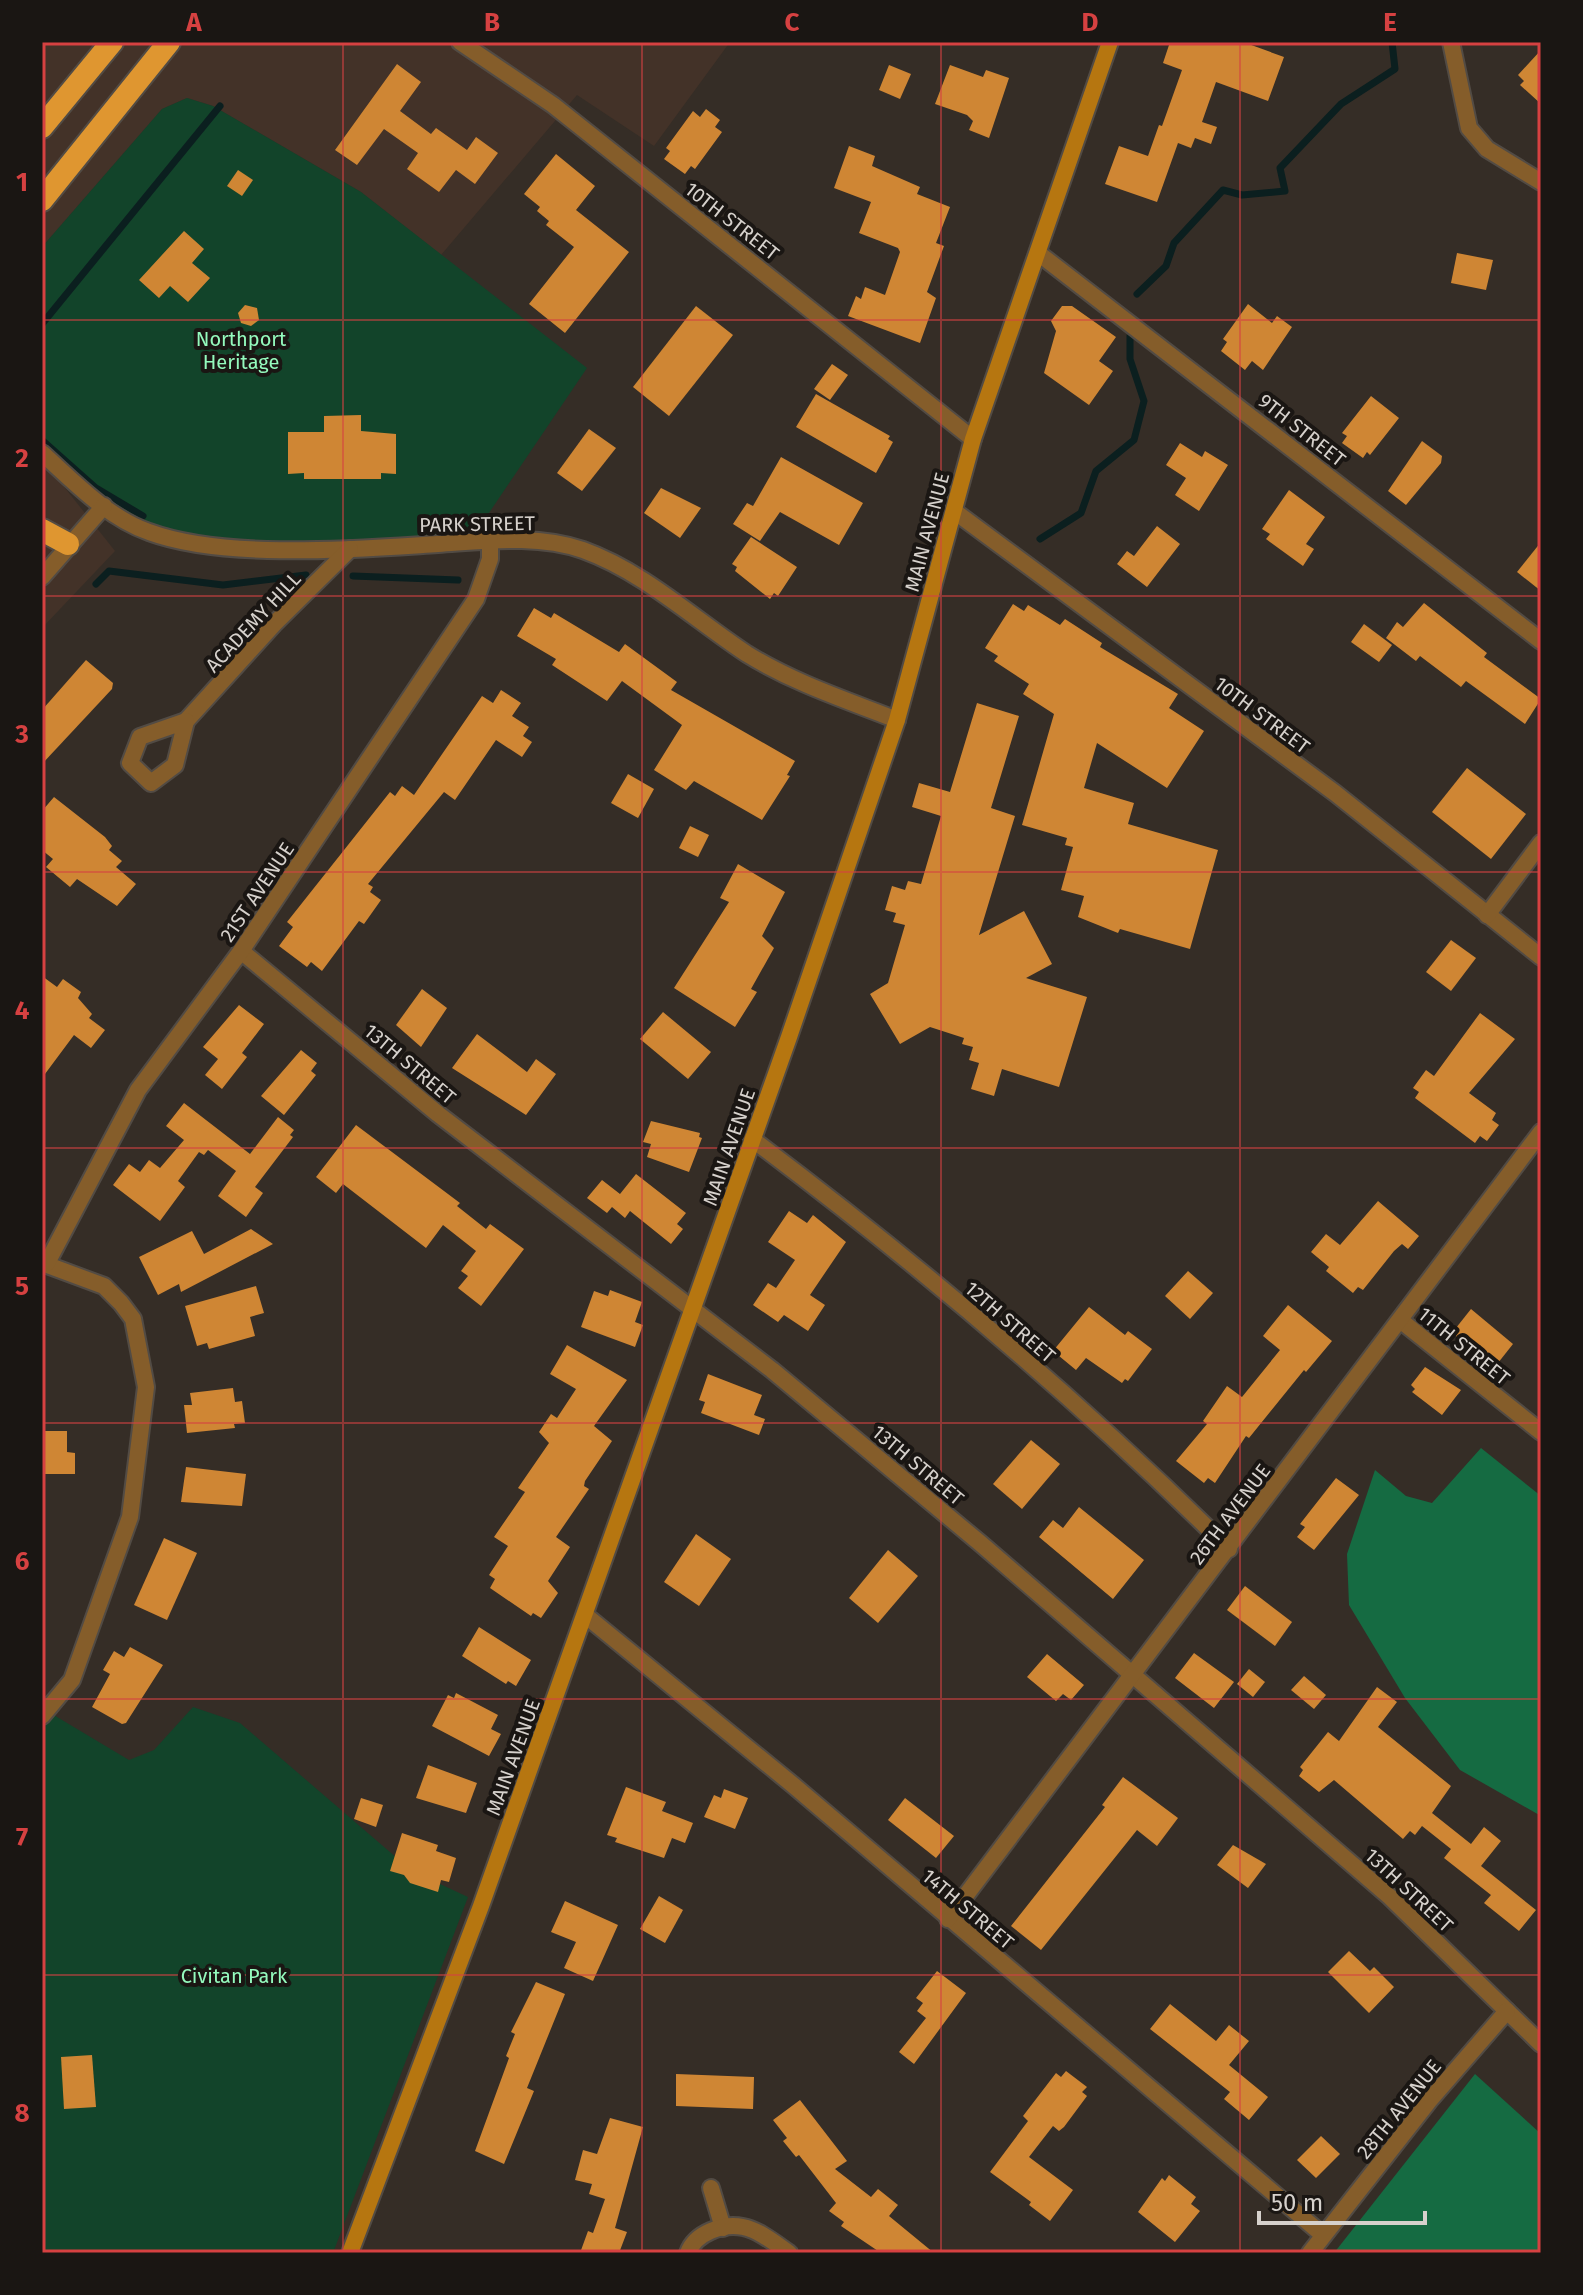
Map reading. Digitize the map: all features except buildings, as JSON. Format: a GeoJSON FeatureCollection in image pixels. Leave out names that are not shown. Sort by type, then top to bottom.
{"type":"FeatureCollection","features":[{"type":"Feature","properties":{"kind":"highway"},"geometry":{"type":"LineString","coordinates":[[42,127],[112,42]]}},
{"type":"Feature","properties":{"kind":"highway"},"geometry":{"type":"LineString","coordinates":[[42,200],[169,42]]}},
{"type":"Feature","properties":{"kind":"highway"},"geometry":{"type":"LineString","coordinates":[[42,530],[68,544]]}},
{"type":"Feature","properties":{"kind":"main road","name":"MAIN AVENUE"},"geometry":{"type":"LineString","coordinates":[[350,2253],[481,1906],[585,1615],[897,720],[973,439],[1110,42]]}},
{"type":"Feature","properties":{"kind":"street","name":"10TH STREET"},"geometry":{"type":"LineString","coordinates":[[460,42],[553,105],[973,439]]}},
{"type":"Feature","properties":{"kind":"street"},"geometry":{"type":"LineString","coordinates":[[1451,42],[1469,128],[1487,149],[1541,182]]}},
{"type":"Feature","properties":{"kind":"street","name":"9TH STREET"},"geometry":{"type":"LineString","coordinates":[[1038,253],[1541,641]]}},
{"type":"Feature","properties":{"kind":"street","name":"PARK STREET"},"geometry":{"type":"LineString","coordinates":[[42,453],[104,506],[148,532],[219,547],[350,549],[490,540],[539,542],[581,550],[618,566],[748,654],[794,680],[897,720]]}},
{"type":"Feature","properties":{"kind":"street"},"geometry":{"type":"LineString","coordinates":[[42,577],[104,506]]}},
{"type":"Feature","properties":{"kind":"street","name":"10TH STREET"},"geometry":{"type":"LineString","coordinates":[[954,511],[1335,793],[1541,957]]}},
{"type":"Feature","properties":{"kind":"street","name":"21ST AVENUE"},"geometry":{"type":"LineString","coordinates":[[45,1263],[138,1090],[241,951],[476,599],[490,559],[490,540]]}},
{"type":"Feature","properties":{"kind":"street","name":"ACADEMY HILL"},"geometry":{"type":"LineString","coordinates":[[186,721],[274,624],[350,549]]}},
{"type":"Feature","properties":{"kind":"street"},"geometry":{"type":"LineString","coordinates":[[1487,915],[1541,843]]}},
{"type":"Feature","properties":{"kind":"street","name":"13TH STREET"},"geometry":{"type":"LineString","coordinates":[[241,951],[438,1114],[772,1370],[1132,1673],[1390,1897],[1541,2044]]}},
{"type":"Feature","properties":{"kind":"street","name":"26TH AVENUE"},"geometry":{"type":"LineString","coordinates":[[948,1919],[999,1856],[1132,1673],[1229,1549],[1541,1132]]}},
{"type":"Feature","properties":{"kind":"street","name":"12TH STREET"},"geometry":{"type":"LineString","coordinates":[[752,1139],[933,1281],[1137,1457],[1229,1549]]}},
{"type":"Feature","properties":{"kind":"street"},"geometry":{"type":"LineString","coordinates":[[42,1716],[72,1680],[130,1517],[146,1387],[133,1319],[104,1286],[45,1263]]}},
{"type":"Feature","properties":{"kind":"street","name":"11TH STREET"},"geometry":{"type":"LineString","coordinates":[[1400,1320],[1541,1432]]}},
{"type":"Feature","properties":{"kind":"street","name":"14TH STREET"},"geometry":{"type":"LineString","coordinates":[[585,1615],[793,1785],[1323,2235]]}},
{"type":"Feature","properties":{"kind":"street","name":"28TH AVENUE"},"geometry":{"type":"LineString","coordinates":[[1310,2253],[1429,2101],[1507,2011]]}},
{"type":"Feature","properties":{"kind":"street"},"geometry":{"type":"LineString","coordinates":[[711,2188],[723,2228]]}},
{"type":"Feature","properties":{"kind":"street"},"geometry":{"type":"LineString","coordinates":[[688,2253],[691,2245],[714,2228],[744,2227],[789,2253]]}},
{"type":"Feature","properties":{"kind":"shaded area"},"geometry":{"type":"Polygon","coordinates":[[[42,42],[730,42],[654,146],[577,95],[441,255],[361,192],[213,106],[187,98],[162,109],[42,247],[42,42]]]}},
{"type":"Feature","properties":{"kind":"shaded area"},"geometry":{"type":"Polygon","coordinates":[[[42,459],[115,551],[42,628],[42,459]]]}},
{"type":"Feature","properties":{"kind":"green space","name":"Northport Heritage"},"geometry":{"type":"Polygon","coordinates":[[[187,98],[213,106],[361,192],[587,368],[470,541],[220,547],[148,532],[42,453],[42,247],[162,109],[187,98]]]}},
{"type":"Feature","properties":{"kind":"green space"},"geometry":{"type":"Polygon","coordinates":[[[1481,1448],[1541,1496],[1541,1816],[1460,1770],[1405,1698],[1349,1605],[1347,1554],[1375,1470],[1406,1496],[1432,1503],[1481,1448]]]}},
{"type":"Feature","properties":{"kind":"green space","name":"Civitan Park"},"geometry":{"type":"Polygon","coordinates":[[[193,1707],[240,1723],[412,1871],[468,1897],[333,2253],[42,2253],[42,1727],[52,1714],[129,1760],[154,1750],[193,1707]]]}},
{"type":"Feature","properties":{"kind":"green space"},"geometry":{"type":"Polygon","coordinates":[[[1475,2074],[1541,2134],[1541,2253],[1334,2253],[1475,2074]]]}},
{"type":"Feature","properties":{"kind":"waterway"},"geometry":{"type":"LineString","coordinates":[[1137,294],[1166,266],[1174,243],[1223,190],[1242,195],[1285,191],[1280,168],[1341,104],[1395,69],[1392,42]]}},
{"type":"Feature","properties":{"kind":"waterway"},"geometry":{"type":"LineString","coordinates":[[42,324],[220,106]]}},
{"type":"Feature","properties":{"kind":"waterway"},"geometry":{"type":"LineString","coordinates":[[1040,539],[1081,513],[1096,471],[1134,440],[1144,401],[1130,359],[1130,336]]}},
{"type":"Feature","properties":{"kind":"waterway"},"geometry":{"type":"LineString","coordinates":[[42,440],[96,488],[143,516]]}},
{"type":"Feature","properties":{"kind":"waterway"},"geometry":{"type":"LineString","coordinates":[[96,584],[109,571],[223,585],[306,575]]}},
{"type":"Feature","properties":{"kind":"waterway"},"geometry":{"type":"LineString","coordinates":[[353,576],[458,580]]}}]}
